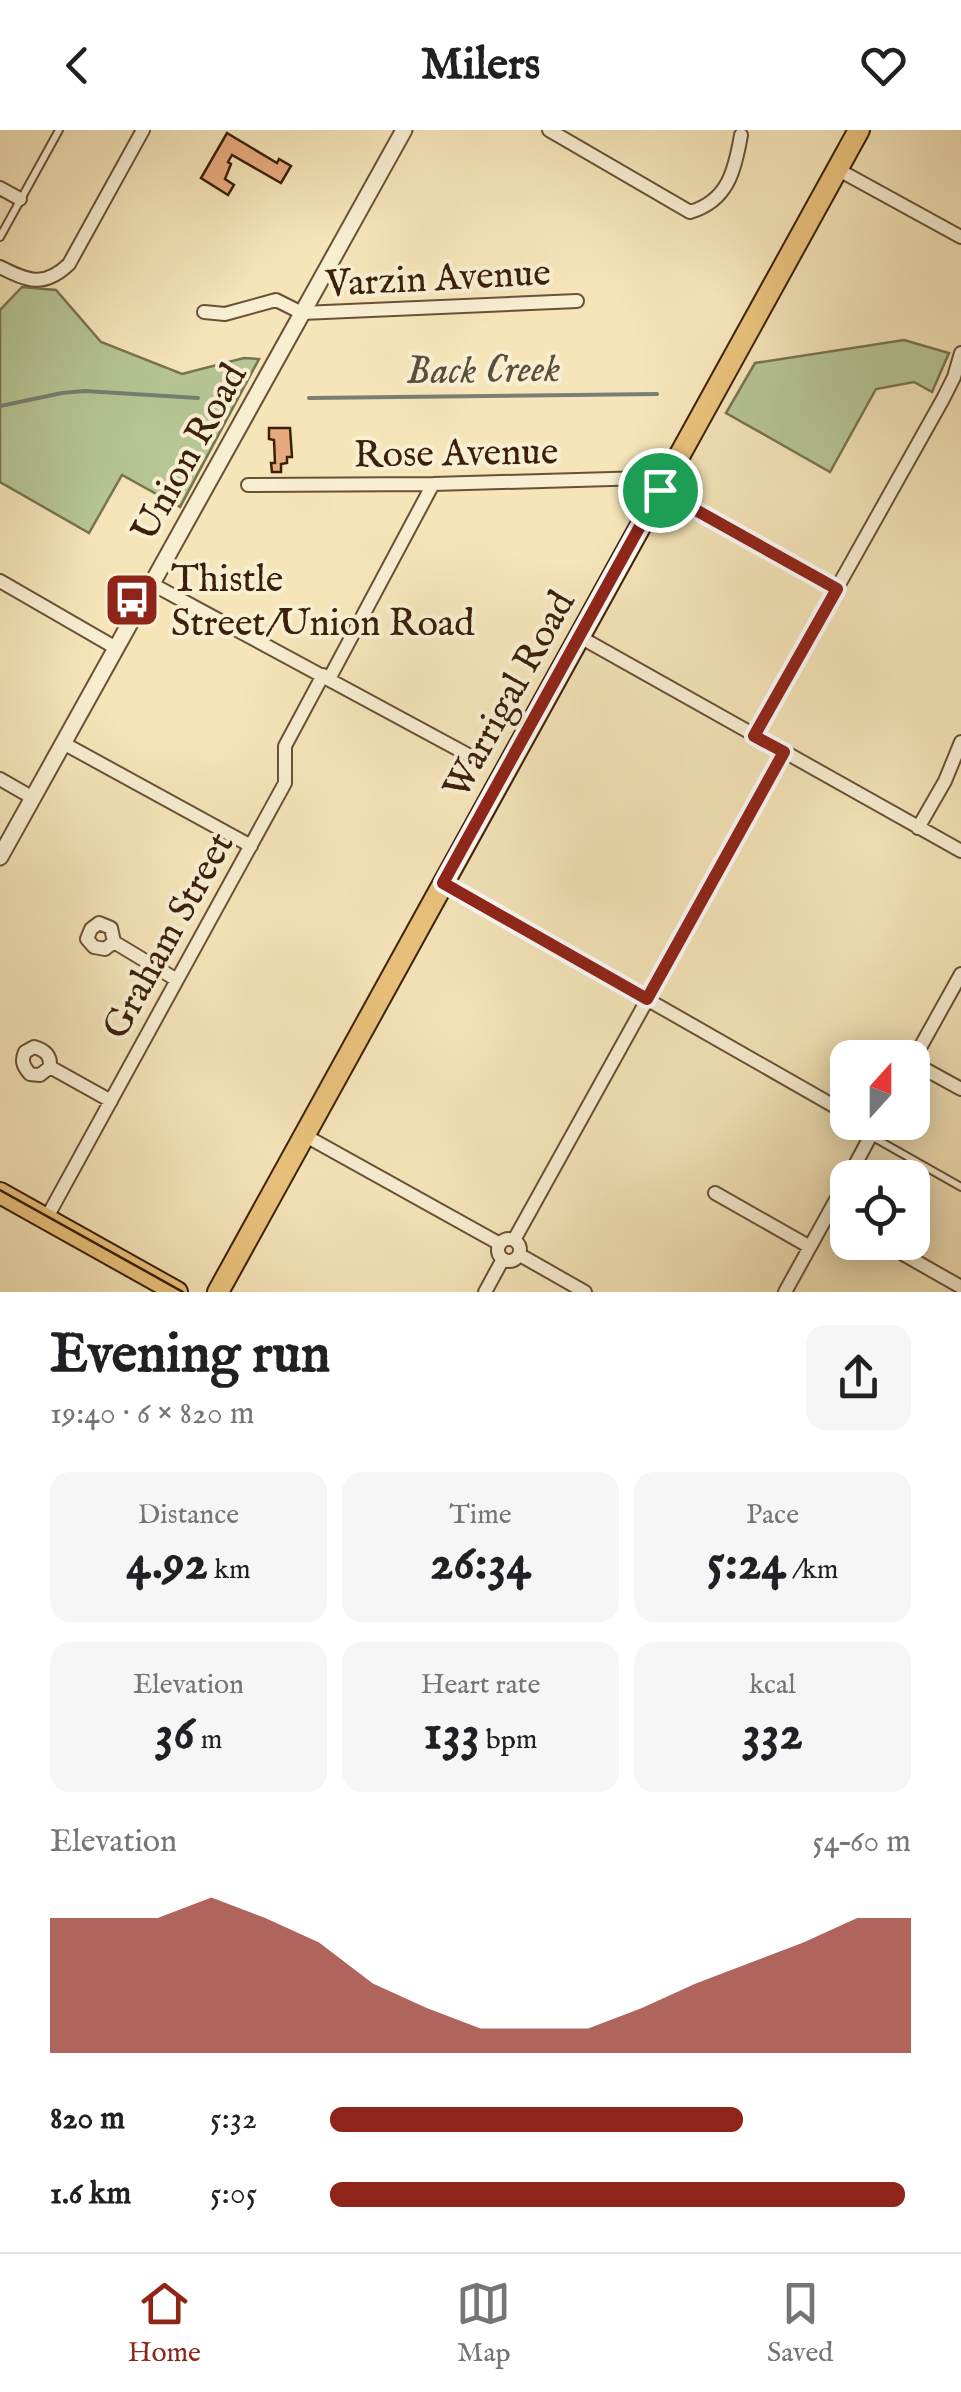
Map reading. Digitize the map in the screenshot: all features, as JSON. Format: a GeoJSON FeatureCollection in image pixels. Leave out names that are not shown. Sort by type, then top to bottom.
{"type":"FeatureCollection","features":[{"type":"Feature","properties":{"kind":"main road","name":"Warrigal Road"},"geometry":{"type":"LineString","coordinates":[[218,1292],[859,130]]}},
{"type":"Feature","properties":{"kind":"main road"},"geometry":{"type":"LineString","coordinates":[[0,1194],[178,1292]]}},
{"type":"Feature","properties":{"kind":"street"},"geometry":{"type":"LineString","coordinates":[[0,267],[31,279],[56,276],[68,264],[143,130]]}},
{"type":"Feature","properties":{"kind":"street","name":"Union Road"},"geometry":{"type":"LineString","coordinates":[[0,857],[404,130]]}},
{"type":"Feature","properties":{"kind":"street"},"geometry":{"type":"LineString","coordinates":[[549,130],[690,212],[705,207],[724,190],[735,167],[741,135]]}},
{"type":"Feature","properties":{"kind":"street"},"geometry":{"type":"LineString","coordinates":[[837,169],[961,237]]}},
{"type":"Feature","properties":{"kind":"street"},"geometry":{"type":"LineString","coordinates":[[0,188],[20,199]]}},
{"type":"Feature","properties":{"kind":"street","name":"Varzin Avenue"},"geometry":{"type":"LineString","coordinates":[[204,312],[225,314],[276,300],[302,313],[576,301]]}},
{"type":"Feature","properties":{"kind":"street"},"geometry":{"type":"LineString","coordinates":[[754,736],[943,400],[961,352]]}},
{"type":"Feature","properties":{"kind":"street","name":"Rose Avenue"},"geometry":{"type":"LineString","coordinates":[[248,485],[646,478],[661,488]]}},
{"type":"Feature","properties":{"kind":"street","name":"Graham Street"},"geometry":{"type":"LineString","coordinates":[[46,1219],[285,783],[284,746],[433,484]]}},
{"type":"Feature","properties":{"kind":"street"},"geometry":{"type":"LineString","coordinates":[[661,488],[837,589]]}},
{"type":"Feature","properties":{"kind":"street"},"geometry":{"type":"LineString","coordinates":[[0,581],[116,648]]}},
{"type":"Feature","properties":{"kind":"street"},"geometry":{"type":"LineString","coordinates":[[152,584],[474,758]]}},
{"type":"Feature","properties":{"kind":"street"},"geometry":{"type":"LineString","coordinates":[[580,637],[961,851]]}},
{"type":"Feature","properties":{"kind":"street"},"geometry":{"type":"LineString","coordinates":[[918,828],[961,742]]}},
{"type":"Feature","properties":{"kind":"street"},"geometry":{"type":"LineString","coordinates":[[64,744],[251,846]]}},
{"type":"Feature","properties":{"kind":"street"},"geometry":{"type":"LineString","coordinates":[[514,1240],[784,752]]}},
{"type":"Feature","properties":{"kind":"street"},"geometry":{"type":"LineString","coordinates":[[0,779],[33,798]]}},
{"type":"Feature","properties":{"kind":"street"},"geometry":{"type":"LineString","coordinates":[[443,883],[830,1104]]}},
{"type":"Feature","properties":{"kind":"street"},"geometry":{"type":"LineString","coordinates":[[114,942],[177,980]]}},
{"type":"Feature","properties":{"kind":"street"},"geometry":{"type":"LineString","coordinates":[[924,1040],[961,974]]}},
{"type":"Feature","properties":{"kind":"street"},"geometry":{"type":"LineString","coordinates":[[50,1067],[111,1100]]}},
{"type":"Feature","properties":{"kind":"street"},"geometry":{"type":"LineString","coordinates":[[930,1072],[961,1089]]}},
{"type":"Feature","properties":{"kind":"street"},"geometry":{"type":"LineString","coordinates":[[304,1135],[500,1244]]}},
{"type":"Feature","properties":{"kind":"street"},"geometry":{"type":"LineString","coordinates":[[714,1192],[810,1246]]}},
{"type":"Feature","properties":{"kind":"street"},"geometry":{"type":"LineString","coordinates":[[785,1292],[829,1212]]}},
{"type":"Feature","properties":{"kind":"street"},"geometry":{"type":"LineString","coordinates":[[506,1239],[514,1240],[520,1254],[510,1261],[503,1259],[498,1250],[500,1244],[506,1239]]}},
{"type":"Feature","properties":{"kind":"street"},"geometry":{"type":"LineString","coordinates":[[520,1254],[585,1292]]}},
{"type":"Feature","properties":{"kind":"street"},"geometry":{"type":"LineString","coordinates":[[485,1292],[503,1259]]}},
{"type":"Feature","properties":{"kind":"street"},"geometry":{"type":"LineString","coordinates":[[914,1260],[961,1287]]}},
{"type":"Feature","properties":{"kind":"lane"},"geometry":{"type":"LineString","coordinates":[[0,236],[59,130]]}},
{"type":"Feature","properties":{"kind":"lane"},"geometry":{"type":"LineString","coordinates":[[890,1140],[961,1188]]}},
{"type":"Feature","properties":{"kind":"green space"},"geometry":{"type":"Polygon","coordinates":[[[22,287],[56,290],[101,342],[182,374],[244,358],[259,359],[180,507],[122,475],[89,533],[0,482],[0,310],[22,287]]]}},
{"type":"Feature","properties":{"kind":"green space"},"geometry":{"type":"Polygon","coordinates":[[[904,340],[949,353],[932,392],[914,382],[876,389],[830,472],[726,413],[755,363],[904,340]]]}},
{"type":"Feature","properties":{"kind":"building"},"geometry":{"type":"Polygon","coordinates":[[[227,133],[277,163],[279,159],[291,166],[281,183],[232,155],[225,179],[234,185],[228,195],[201,178],[227,133]]]}},
{"type":"Feature","properties":{"kind":"building"},"geometry":{"type":"Polygon","coordinates":[[[269,428],[290,428],[292,457],[281,464],[281,472],[272,472],[274,440],[269,439],[269,428]]]}},
{"type":"Feature","properties":{"kind":"waterway","name":"Back Creek"},"geometry":{"type":"LineString","coordinates":[[0,406],[85,391],[198,398]]}},
{"type":"Feature","properties":{"kind":"waterway","name":"Back Creek"},"geometry":{"type":"LineString","coordinates":[[309,398],[657,394]]}},
{"type":"Feature","properties":{"kind":"tram line"},"geometry":{"type":"LineString","coordinates":[[0,1190],[183,1292]]}},
{"type":"Feature","properties":{"kind":"place","name":"Thistle Street/Union Road"},"geometry":{"type":"Point","coordinates":[132,600]}},
{"type":"Feature","properties":{"kind":"route"},"geometry":{"type":"LineString","coordinates":[[660,490],[837,589],[754,736],[784,752],[647,999],[443,883],[660,490]]}}]}
